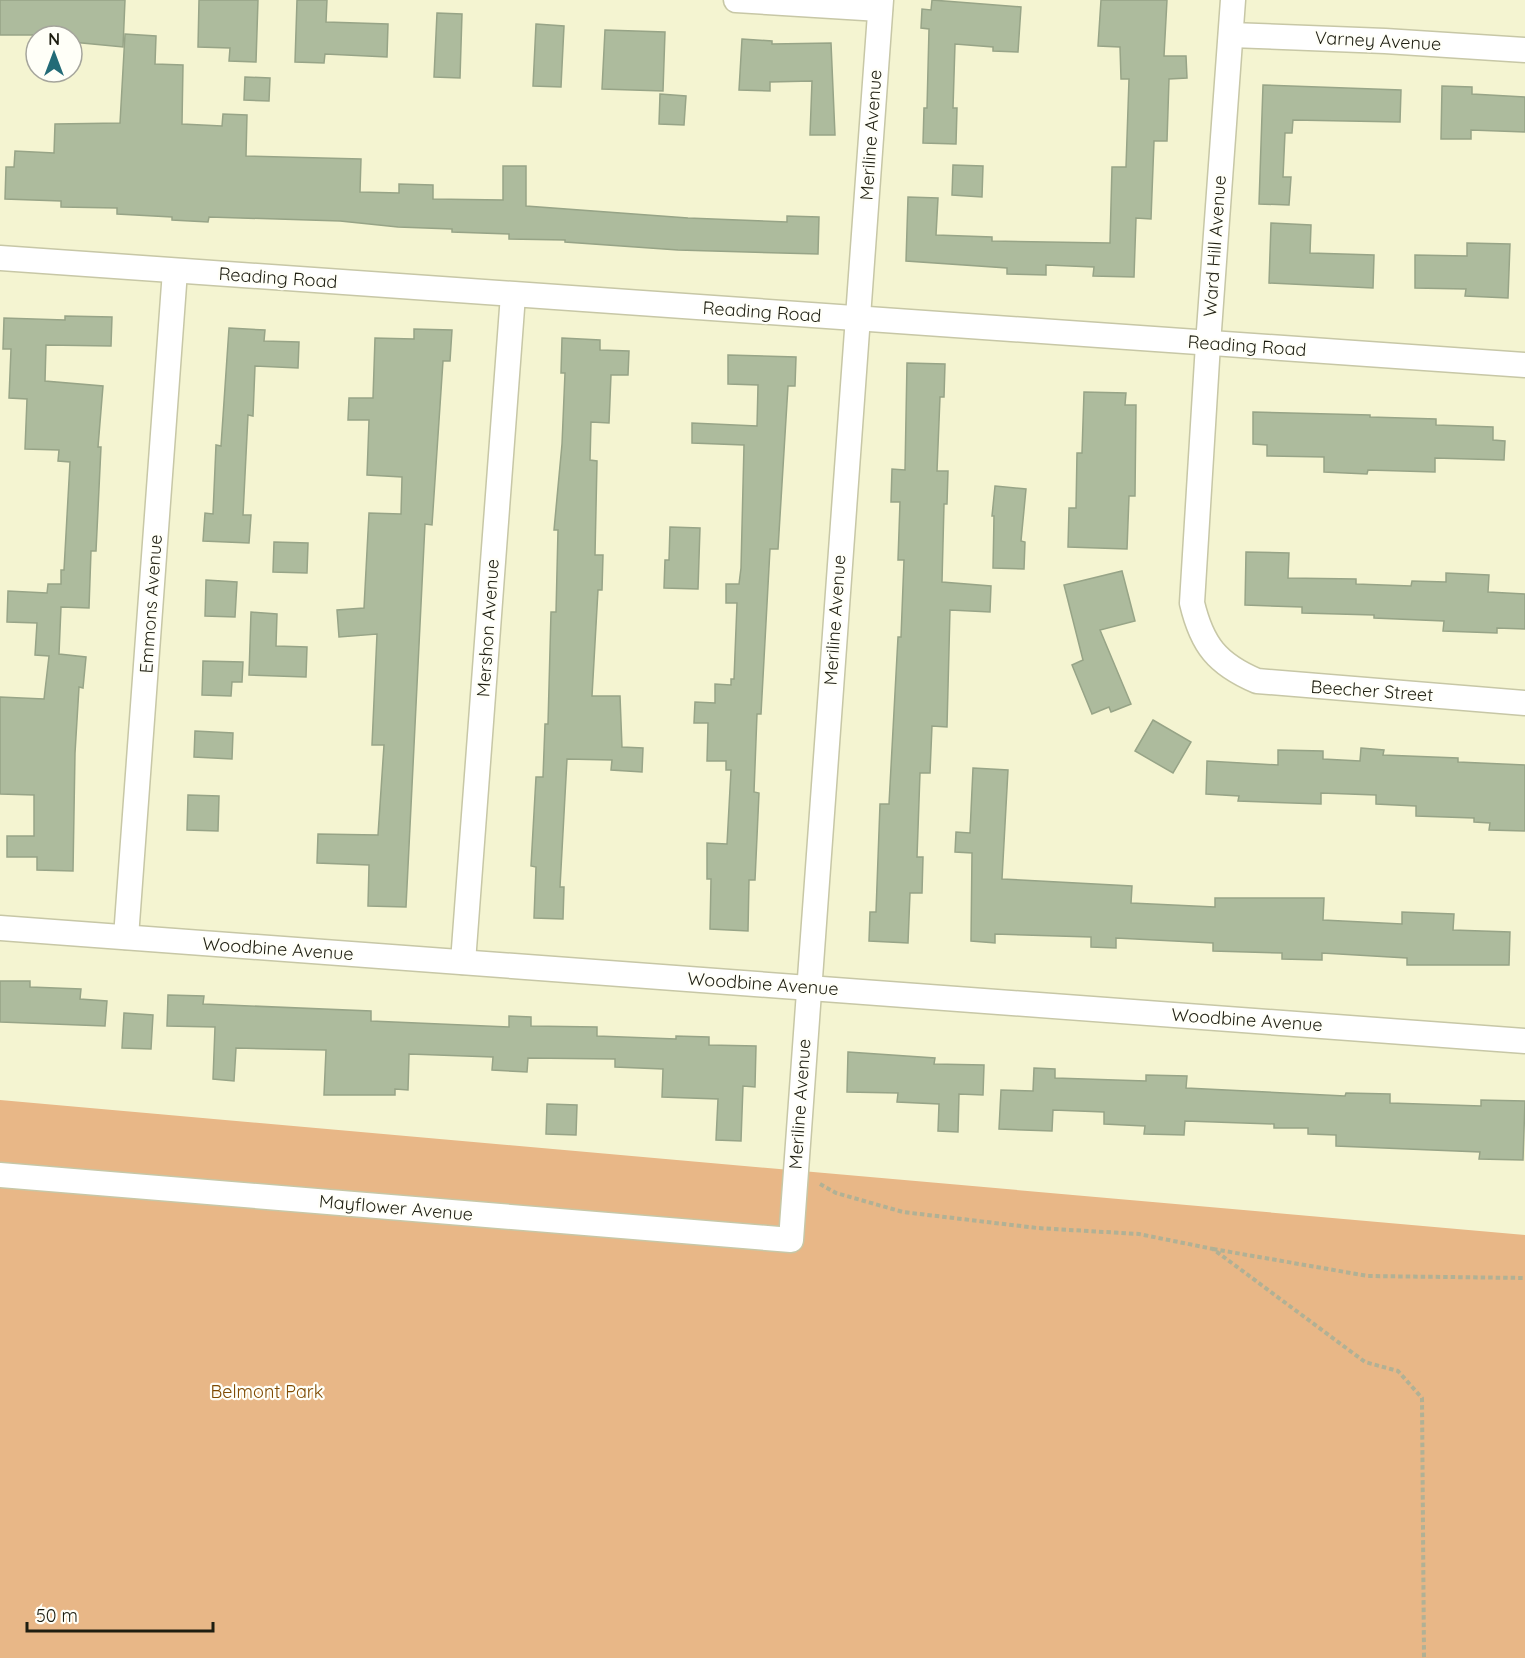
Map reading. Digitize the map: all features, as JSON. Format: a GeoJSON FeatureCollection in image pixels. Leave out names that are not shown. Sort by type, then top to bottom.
{"type":"FeatureCollection","features":[{"type":"Feature","properties":{"kind":"street"},"geometry":{"type":"LineString","coordinates":[[736,0],[880,5]]}},
{"type":"Feature","properties":{"kind":"street","name":"Ward Hill Avenue"},"geometry":{"type":"LineString","coordinates":[[1224,663],[1209,648],[1198,628],[1192,603],[1233,0]]}},
{"type":"Feature","properties":{"kind":"street","name":"Meriline Avenue"},"geometry":{"type":"LineString","coordinates":[[791,1239],[880,5]]}},
{"type":"Feature","properties":{"kind":"street","name":"Varney Avenue"},"geometry":{"type":"LineString","coordinates":[[1231,35],[1385,40],[1525,50]]}},
{"type":"Feature","properties":{"kind":"street","name":"Reading Road"},"geometry":{"type":"LineString","coordinates":[[0,258],[1525,365]]}},
{"type":"Feature","properties":{"kind":"street","name":"Emmons Avenue"},"geometry":{"type":"LineString","coordinates":[[126,937],[175,271]]}},
{"type":"Feature","properties":{"kind":"street","name":"Mershon Avenue"},"geometry":{"type":"LineString","coordinates":[[463,962],[513,295]]}},
{"type":"Feature","properties":{"kind":"street","name":"Beecher Street"},"geometry":{"type":"LineString","coordinates":[[1224,663],[1235,672],[1264,683],[1525,703]]}},
{"type":"Feature","properties":{"kind":"street","name":"Woodbine Avenue"},"geometry":{"type":"LineString","coordinates":[[0,928],[1525,1041]]}},
{"type":"Feature","properties":{"kind":"street","name":"Mayflower Avenue"},"geometry":{"type":"LineString","coordinates":[[0,1175],[791,1239]]}},
{"type":"Feature","properties":{"kind":"path"},"geometry":{"type":"LineString","coordinates":[[796,1172],[836,1193],[903,1212],[1037,1228],[1139,1234],[1368,1276],[1525,1278]]}},
{"type":"Feature","properties":{"kind":"path"},"geometry":{"type":"LineString","coordinates":[[1213,1249],[1365,1362],[1398,1371],[1422,1398],[1424,1658]]}},
{"type":"Feature","properties":{"kind":"green space","name":"Belmont Park"},"geometry":{"type":"Polygon","coordinates":[[[0,1100],[1525,1235],[1525,1658],[0,1658],[0,1100]]]}},
{"type":"Feature","properties":{"kind":"building"},"geometry":{"type":"Polygon","coordinates":[[[0,0],[125,0],[123,47],[84,43],[84,24],[24,24],[24,35],[0,35],[0,0]]]}},
{"type":"Feature","properties":{"kind":"building"},"geometry":{"type":"Polygon","coordinates":[[[199,0],[258,0],[256,62],[229,61],[230,48],[198,47],[199,0]]]}},
{"type":"Feature","properties":{"kind":"building"},"geometry":{"type":"Polygon","coordinates":[[[297,0],[327,0],[326,22],[388,24],[387,57],[325,54],[324,63],[295,62],[297,0]]]}},
{"type":"Feature","properties":{"kind":"building"},"geometry":{"type":"Polygon","coordinates":[[[932,0],[1021,7],[1018,52],[993,51],[993,47],[955,44],[953,108],[957,108],[956,144],[923,143],[924,108],[927,108],[929,29],[921,28],[922,9],[931,10],[932,0]]]}},
{"type":"Feature","properties":{"kind":"building"},"geometry":{"type":"Polygon","coordinates":[[[1101,0],[1167,0],[1164,56],[1186,56],[1187,78],[1169,79],[1167,141],[1154,141],[1151,219],[1136,218],[1134,277],[1093,276],[1094,267],[1046,265],[1046,275],[1007,274],[1007,268],[906,261],[908,197],[938,198],[936,235],[992,237],[992,241],[1110,243],[1112,167],[1126,167],[1129,79],[1121,79],[1120,47],[1098,46],[1101,0]]]}},
{"type":"Feature","properties":{"kind":"building"},"geometry":{"type":"Polygon","coordinates":[[[437,13],[462,14],[460,78],[434,77],[437,13]]]}},
{"type":"Feature","properties":{"kind":"building"},"geometry":{"type":"Polygon","coordinates":[[[536,24],[564,26],[561,87],[533,86],[536,24]]]}},
{"type":"Feature","properties":{"kind":"building"},"geometry":{"type":"Polygon","coordinates":[[[605,30],[665,32],[663,91],[602,89],[605,30]]]}},
{"type":"Feature","properties":{"kind":"building"},"geometry":{"type":"Polygon","coordinates":[[[125,34],[156,36],[155,64],[183,65],[182,124],[222,126],[223,114],[247,115],[246,156],[361,159],[360,192],[399,193],[399,184],[433,185],[433,199],[503,200],[503,166],[526,166],[526,206],[688,218],[787,222],[787,216],[819,217],[818,254],[678,250],[565,242],[565,240],[509,239],[509,234],[452,232],[452,229],[398,227],[340,221],[209,217],[208,222],[172,220],[172,217],[117,214],[117,208],[61,207],[61,201],[5,199],[6,167],[14,167],[15,151],[54,153],[55,124],[120,123],[125,34]]]}},
{"type":"Feature","properties":{"kind":"building"},"geometry":{"type":"Polygon","coordinates":[[[742,39],[772,41],[772,44],[831,43],[835,135],[810,135],[812,81],[770,82],[770,91],[739,90],[742,39]]]}},
{"type":"Feature","properties":{"kind":"building"},"geometry":{"type":"Polygon","coordinates":[[[245,77],[270,78],[269,101],[244,100],[245,77]]]}},
{"type":"Feature","properties":{"kind":"building"},"geometry":{"type":"Polygon","coordinates":[[[1263,85],[1401,90],[1400,122],[1293,120],[1292,133],[1285,133],[1283,177],[1291,177],[1289,205],[1259,204],[1263,85]]]}},
{"type":"Feature","properties":{"kind":"building"},"geometry":{"type":"Polygon","coordinates":[[[1442,86],[1472,87],[1472,94],[1525,97],[1525,132],[1471,130],[1471,139],[1441,139],[1442,86]]]}},
{"type":"Feature","properties":{"kind":"building"},"geometry":{"type":"Polygon","coordinates":[[[660,94],[686,96],[684,125],[659,124],[660,94]]]}},
{"type":"Feature","properties":{"kind":"building"},"geometry":{"type":"Polygon","coordinates":[[[953,165],[983,166],[982,197],[952,195],[953,165]]]}},
{"type":"Feature","properties":{"kind":"building"},"geometry":{"type":"Polygon","coordinates":[[[1271,223],[1311,225],[1310,253],[1374,255],[1373,288],[1269,283],[1271,223]]]}},
{"type":"Feature","properties":{"kind":"building"},"geometry":{"type":"Polygon","coordinates":[[[1467,243],[1510,244],[1508,298],[1465,296],[1466,289],[1415,288],[1415,255],[1467,256],[1467,243]]]}},
{"type":"Feature","properties":{"kind":"building"},"geometry":{"type":"Polygon","coordinates":[[[65,316],[112,317],[111,346],[46,345],[45,381],[103,386],[98,447],[101,447],[96,551],[91,551],[89,608],[61,607],[59,654],[86,657],[83,688],[79,687],[75,753],[73,871],[37,870],[37,857],[7,857],[7,836],[34,836],[34,795],[0,794],[0,697],[44,699],[49,656],[35,655],[37,623],[7,622],[8,591],[47,593],[48,584],[61,584],[61,570],[64,570],[70,462],[58,461],[59,450],[25,449],[27,399],[9,398],[11,349],[3,349],[4,318],[65,320],[65,316]]]}},
{"type":"Feature","properties":{"kind":"building"},"geometry":{"type":"Polygon","coordinates":[[[229,328],[265,330],[264,341],[299,342],[298,368],[255,366],[253,416],[248,415],[243,515],[251,515],[249,543],[203,541],[205,513],[213,514],[216,445],[221,446],[229,328]]]}},
{"type":"Feature","properties":{"kind":"building"},"geometry":{"type":"Polygon","coordinates":[[[414,329],[452,330],[450,361],[443,361],[432,525],[425,524],[406,907],[368,906],[369,865],[317,863],[318,834],[378,835],[384,745],[372,745],[377,634],[339,637],[337,610],[364,608],[369,513],[401,514],[402,477],[367,475],[369,420],[348,420],[349,398],[373,398],[375,338],[414,339],[414,329]]]}},
{"type":"Feature","properties":{"kind":"building"},"geometry":{"type":"Polygon","coordinates":[[[562,338],[600,340],[600,350],[629,351],[628,375],[611,375],[609,423],[591,422],[590,460],[597,461],[595,555],[603,555],[602,590],[598,590],[592,696],[620,696],[622,747],[643,748],[642,772],[611,770],[612,760],[567,759],[560,887],[564,887],[563,919],[534,918],[536,867],[531,866],[536,777],[543,777],[545,724],[548,724],[551,612],[556,612],[558,530],[554,530],[562,444],[565,373],[561,373],[562,338]]]}},
{"type":"Feature","properties":{"kind":"building"},"geometry":{"type":"Polygon","coordinates":[[[728,355],[796,357],[795,386],[788,386],[778,549],[770,549],[761,714],[757,714],[754,792],[759,793],[755,880],[749,880],[748,931],[710,929],[711,879],[707,879],[707,843],[727,844],[731,770],[726,770],[726,761],[707,761],[708,723],[694,723],[695,702],[715,703],[715,684],[731,685],[731,679],[734,679],[737,603],[726,603],[726,584],[739,584],[744,445],[692,443],[692,423],[757,426],[758,385],[728,384],[728,355]]]}},
{"type":"Feature","properties":{"kind":"building"},"geometry":{"type":"Polygon","coordinates":[[[907,363],[945,364],[944,397],[940,397],[937,471],[948,471],[947,504],[944,504],[942,582],[991,586],[990,612],[950,610],[947,727],[932,726],[930,773],[920,773],[917,857],[923,857],[922,893],[910,893],[908,943],[869,941],[870,912],[876,912],[880,804],[889,804],[898,637],[901,637],[904,560],[898,560],[900,502],[891,502],[892,469],[905,470],[907,363]]]}},
{"type":"Feature","properties":{"kind":"building"},"geometry":{"type":"Polygon","coordinates":[[[1084,392],[1126,393],[1125,405],[1136,405],[1135,496],[1129,496],[1127,549],[1068,547],[1069,508],[1076,508],[1077,453],[1082,453],[1084,392]]]}},
{"type":"Feature","properties":{"kind":"building"},"geometry":{"type":"Polygon","coordinates":[[[1253,412],[1436,419],[1436,425],[1493,427],[1493,440],[1505,441],[1504,460],[1435,458],[1435,472],[1368,470],[1367,474],[1324,472],[1324,457],[1267,456],[1267,445],[1253,444],[1253,412]]]}},
{"type":"Feature","properties":{"kind":"building"},"geometry":{"type":"Polygon","coordinates":[[[995,486],[1026,489],[1021,541],[1025,542],[1024,569],[993,568],[994,516],[992,516],[995,486]]]}},
{"type":"Feature","properties":{"kind":"building"},"geometry":{"type":"Polygon","coordinates":[[[670,527],[700,528],[698,589],[664,588],[665,560],[669,560],[670,527]]]}},
{"type":"Feature","properties":{"kind":"building"},"geometry":{"type":"Polygon","coordinates":[[[274,542],[308,543],[307,573],[273,572],[274,542]]]}},
{"type":"Feature","properties":{"kind":"building"},"geometry":{"type":"Polygon","coordinates":[[[1246,552],[1289,553],[1288,578],[1356,579],[1356,584],[1411,586],[1412,581],[1446,582],[1446,573],[1489,575],[1488,592],[1525,594],[1525,629],[1497,628],[1497,633],[1443,631],[1444,621],[1374,618],[1374,615],[1302,613],[1302,607],[1245,605],[1246,552]]]}},
{"type":"Feature","properties":{"kind":"building"},"geometry":{"type":"Polygon","coordinates":[[[1122,571],[1135,621],[1100,630],[1131,704],[1111,712],[1109,707],[1092,714],[1072,665],[1083,660],[1064,585],[1122,571]]]}},
{"type":"Feature","properties":{"kind":"building"},"geometry":{"type":"Polygon","coordinates":[[[206,580],[237,582],[235,617],[205,616],[206,580]]]}},
{"type":"Feature","properties":{"kind":"building"},"geometry":{"type":"Polygon","coordinates":[[[251,612],[277,614],[276,646],[307,647],[306,677],[249,675],[251,612]]]}},
{"type":"Feature","properties":{"kind":"building"},"geometry":{"type":"Polygon","coordinates":[[[203,661],[243,662],[242,682],[232,682],[231,696],[202,695],[203,661]]]}},
{"type":"Feature","properties":{"kind":"building"},"geometry":{"type":"Polygon","coordinates":[[[1153,720],[1191,742],[1173,773],[1135,751],[1153,720]]]}},
{"type":"Feature","properties":{"kind":"building"},"geometry":{"type":"Polygon","coordinates":[[[195,731],[233,733],[232,759],[194,757],[195,731]]]}},
{"type":"Feature","properties":{"kind":"building"},"geometry":{"type":"Polygon","coordinates":[[[1361,748],[1384,750],[1383,755],[1458,758],[1458,762],[1525,765],[1525,831],[1489,830],[1490,823],[1474,822],[1474,818],[1416,816],[1416,806],[1376,804],[1376,795],[1321,793],[1321,804],[1238,801],[1239,796],[1206,794],[1207,761],[1278,765],[1278,750],[1323,751],[1323,759],[1360,761],[1361,748]]]}},
{"type":"Feature","properties":{"kind":"building"},"geometry":{"type":"Polygon","coordinates":[[[973,768],[1008,770],[1002,879],[1132,886],[1131,903],[1215,907],[1215,898],[1324,898],[1323,920],[1402,924],[1402,912],[1454,914],[1453,930],[1510,932],[1509,965],[1407,965],[1407,958],[1322,953],[1322,960],[1282,959],[1282,953],[1213,951],[1213,943],[1116,938],[1116,948],[1091,947],[1091,937],[995,934],[995,943],[971,941],[972,853],[955,852],[956,832],[970,833],[973,768]]]}},
{"type":"Feature","properties":{"kind":"building"},"geometry":{"type":"Polygon","coordinates":[[[188,795],[219,796],[218,831],[187,830],[188,795]]]}},
{"type":"Feature","properties":{"kind":"building"},"geometry":{"type":"Polygon","coordinates":[[[0,981],[30,981],[30,987],[81,989],[80,999],[107,1001],[105,1026],[0,1022],[0,981]]]}},
{"type":"Feature","properties":{"kind":"building"},"geometry":{"type":"Polygon","coordinates":[[[168,995],[204,996],[203,1004],[371,1011],[371,1021],[509,1027],[509,1016],[531,1017],[531,1026],[597,1027],[597,1036],[676,1039],[676,1036],[709,1037],[709,1045],[756,1046],[755,1087],[743,1086],[741,1141],[716,1140],[718,1099],[662,1097],[663,1069],[615,1067],[615,1059],[528,1058],[527,1072],[492,1070],[493,1057],[409,1054],[408,1090],[395,1089],[395,1095],[324,1095],[326,1050],[236,1048],[234,1081],[213,1079],[215,1027],[167,1026],[168,995]]]}},
{"type":"Feature","properties":{"kind":"building"},"geometry":{"type":"Polygon","coordinates":[[[124,1013],[153,1015],[151,1049],[122,1048],[124,1013]]]}},
{"type":"Feature","properties":{"kind":"building"},"geometry":{"type":"Polygon","coordinates":[[[848,1052],[935,1058],[934,1064],[984,1065],[983,1095],[959,1094],[958,1132],[938,1131],[939,1104],[897,1102],[898,1093],[847,1092],[848,1052]]]}},
{"type":"Feature","properties":{"kind":"building"},"geometry":{"type":"Polygon","coordinates":[[[1034,1068],[1055,1069],[1055,1078],[1146,1081],[1146,1075],[1187,1076],[1186,1088],[1345,1096],[1346,1093],[1390,1094],[1390,1103],[1481,1106],[1481,1100],[1525,1101],[1523,1160],[1479,1159],[1480,1152],[1336,1146],[1336,1135],[1308,1134],[1308,1128],[1274,1128],[1274,1124],[1185,1121],[1184,1135],[1144,1134],[1145,1126],[1104,1124],[1104,1112],[1053,1110],[1052,1131],[999,1129],[1001,1090],[1033,1091],[1034,1068]]]}},
{"type":"Feature","properties":{"kind":"building"},"geometry":{"type":"Polygon","coordinates":[[[547,1104],[577,1105],[576,1135],[546,1134],[547,1104]]]}}]}
